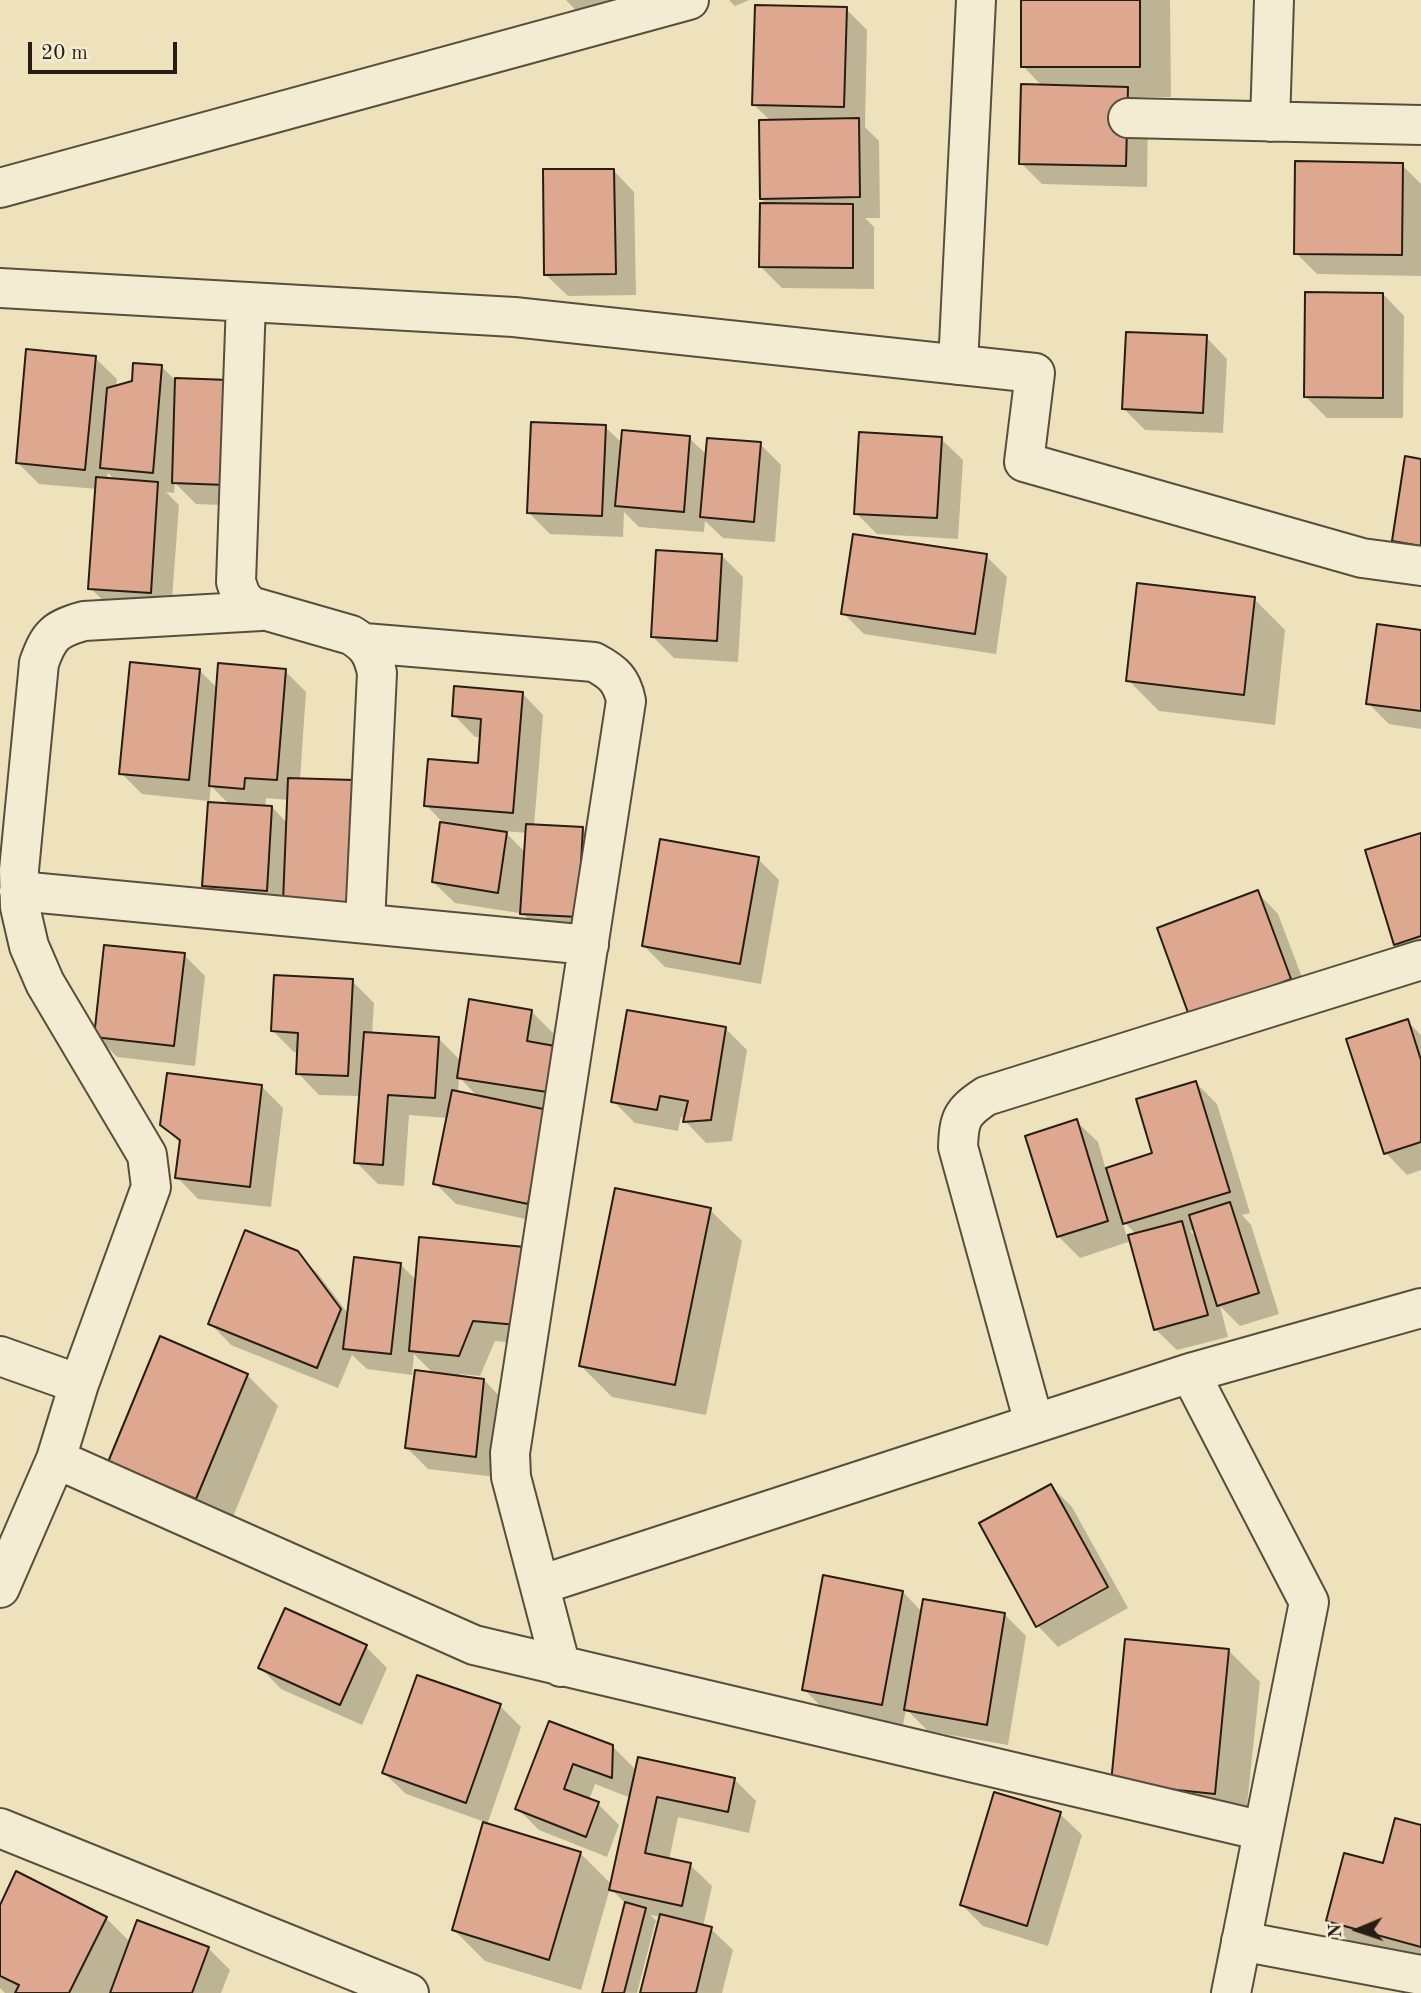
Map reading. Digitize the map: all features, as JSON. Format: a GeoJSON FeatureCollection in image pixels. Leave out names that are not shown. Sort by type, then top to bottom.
{"type":"FeatureCollection","features":[{"type":"Feature","properties":{"kind":"street"},"geometry":{"type":"LineString","coordinates":[[0,188],[689,0]]}},
{"type":"Feature","properties":{"kind":"street"},"geometry":{"type":"LineString","coordinates":[[958,365],[976,0]]}},
{"type":"Feature","properties":{"kind":"street"},"geometry":{"type":"LineString","coordinates":[[1270,122],[1274,0]]}},
{"type":"Feature","properties":{"kind":"street"},"geometry":{"type":"LineString","coordinates":[[1128,118],[1421,125]]}},
{"type":"Feature","properties":{"kind":"street"},"geometry":{"type":"LineString","coordinates":[[0,288],[514,317],[1035,373],[1024,463],[1362,558],[1421,566]]}},
{"type":"Feature","properties":{"kind":"street"},"geometry":{"type":"LineString","coordinates":[[246,302],[236,582],[241,596],[250,606],[351,635],[364,643],[373,655],[377,673],[365,923]]}},
{"type":"Feature","properties":{"kind":"street"},"geometry":{"type":"LineString","coordinates":[[0,1588],[56,1459],[79,1384],[145,1206],[151,1170],[147,1156],[45,983],[29,946],[13,877],[39,663],[47,641],[63,627],[85,621],[261,611]]}},
{"type":"Feature","properties":{"kind":"street"},"geometry":{"type":"LineString","coordinates":[[364,643],[594,662],[611,671],[623,685],[626,701],[510,1453],[511,1477],[561,1667]]}},
{"type":"Feature","properties":{"kind":"street"},"geometry":{"type":"LineString","coordinates":[[13,877],[365,923],[589,945]]}},
{"type":"Feature","properties":{"kind":"street"},"geometry":{"type":"LineString","coordinates":[[1034,1423],[958,1147],[958,1124],[967,1109],[986,1096],[1421,960]]}},
{"type":"Feature","properties":{"kind":"street"},"geometry":{"type":"LineString","coordinates":[[540,1585],[1190,1373],[1421,1308]]}},
{"type":"Feature","properties":{"kind":"street"},"geometry":{"type":"LineString","coordinates":[[0,1356],[79,1384]]}},
{"type":"Feature","properties":{"kind":"street"},"geometry":{"type":"LineString","coordinates":[[1190,1373],[1309,1602],[1231,1993]]}},
{"type":"Feature","properties":{"kind":"street"},"geometry":{"type":"LineString","coordinates":[[56,1459],[474,1645],[1263,1831]]}},
{"type":"Feature","properties":{"kind":"street"},"geometry":{"type":"LineString","coordinates":[[0,1828],[409,1993]]}},
{"type":"Feature","properties":{"kind":"street"},"geometry":{"type":"LineString","coordinates":[[1241,1941],[1421,1975]]}},
{"type":"Feature","properties":{"kind":"building"},"geometry":{"type":"Polygon","coordinates":[[[1021,0],[1140,0],[1140,67],[1021,67],[1021,0]]]}},
{"type":"Feature","properties":{"kind":"building"},"geometry":{"type":"Polygon","coordinates":[[[755,5],[847,7],[844,107],[752,105],[755,5]]]}},
{"type":"Feature","properties":{"kind":"building"},"geometry":{"type":"Polygon","coordinates":[[[1021,84],[1128,87],[1126,166],[1019,164],[1021,84]]]}},
{"type":"Feature","properties":{"kind":"building"},"geometry":{"type":"Polygon","coordinates":[[[859,118],[860,197],[760,199],[759,120],[859,118]]]}},
{"type":"Feature","properties":{"kind":"building"},"geometry":{"type":"Polygon","coordinates":[[[1295,161],[1403,163],[1402,255],[1294,254],[1295,161]]]}},
{"type":"Feature","properties":{"kind":"building"},"geometry":{"type":"Polygon","coordinates":[[[543,169],[614,169],[616,274],[544,275],[543,169]]]}},
{"type":"Feature","properties":{"kind":"building"},"geometry":{"type":"Polygon","coordinates":[[[760,203],[853,204],[853,268],[759,267],[760,203]]]}},
{"type":"Feature","properties":{"kind":"building"},"geometry":{"type":"Polygon","coordinates":[[[1305,292],[1383,293],[1383,398],[1304,397],[1305,292]]]}},
{"type":"Feature","properties":{"kind":"building"},"geometry":{"type":"Polygon","coordinates":[[[1126,332],[1207,335],[1203,413],[1122,409],[1126,332]]]}},
{"type":"Feature","properties":{"kind":"building"},"geometry":{"type":"Polygon","coordinates":[[[26,349],[96,356],[85,470],[16,463],[26,349]]]}},
{"type":"Feature","properties":{"kind":"building"},"geometry":{"type":"Polygon","coordinates":[[[133,363],[162,365],[153,473],[100,468],[107,388],[132,381],[133,363]]]}},
{"type":"Feature","properties":{"kind":"building"},"geometry":{"type":"Polygon","coordinates":[[[175,378],[229,380],[226,485],[172,483],[175,378]]]}},
{"type":"Feature","properties":{"kind":"building"},"geometry":{"type":"Polygon","coordinates":[[[531,422],[606,425],[602,516],[527,513],[531,422]]]}},
{"type":"Feature","properties":{"kind":"building"},"geometry":{"type":"Polygon","coordinates":[[[622,430],[690,436],[684,512],[615,506],[622,430]]]}},
{"type":"Feature","properties":{"kind":"building"},"geometry":{"type":"Polygon","coordinates":[[[859,432],[942,437],[937,518],[854,514],[859,432]]]}},
{"type":"Feature","properties":{"kind":"building"},"geometry":{"type":"Polygon","coordinates":[[[707,438],[761,442],[754,522],[700,517],[707,438]]]}},
{"type":"Feature","properties":{"kind":"building"},"geometry":{"type":"Polygon","coordinates":[[[1405,456],[1421,459],[1421,546],[1392,541],[1405,456]]]}},
{"type":"Feature","properties":{"kind":"building"},"geometry":{"type":"Polygon","coordinates":[[[96,477],[158,482],[151,593],[88,589],[96,477]]]}},
{"type":"Feature","properties":{"kind":"building"},"geometry":{"type":"Polygon","coordinates":[[[853,534],[987,554],[975,634],[841,614],[853,534]]]}},
{"type":"Feature","properties":{"kind":"building"},"geometry":{"type":"Polygon","coordinates":[[[656,550],[722,554],[717,641],[651,637],[656,550]]]}},
{"type":"Feature","properties":{"kind":"building"},"geometry":{"type":"Polygon","coordinates":[[[1137,583],[1255,597],[1244,695],[1126,681],[1137,583]]]}},
{"type":"Feature","properties":{"kind":"building"},"geometry":{"type":"Polygon","coordinates":[[[1377,624],[1421,630],[1421,711],[1366,704],[1377,624]]]}},
{"type":"Feature","properties":{"kind":"building"},"geometry":{"type":"Polygon","coordinates":[[[130,662],[200,669],[189,780],[119,774],[130,662]]]}},
{"type":"Feature","properties":{"kind":"building"},"geometry":{"type":"Polygon","coordinates":[[[218,663],[286,669],[277,780],[245,778],[244,789],[209,786],[218,663]]]}},
{"type":"Feature","properties":{"kind":"building"},"geometry":{"type":"Polygon","coordinates":[[[454,686],[523,692],[513,813],[424,806],[428,759],[478,763],[481,719],[452,716],[454,686]]]}},
{"type":"Feature","properties":{"kind":"building"},"geometry":{"type":"Polygon","coordinates":[[[288,778],[354,780],[349,904],[283,902],[288,778]]]}},
{"type":"Feature","properties":{"kind":"building"},"geometry":{"type":"Polygon","coordinates":[[[208,802],[272,806],[267,891],[202,886],[208,802]]]}},
{"type":"Feature","properties":{"kind":"building"},"geometry":{"type":"Polygon","coordinates":[[[440,822],[507,832],[498,893],[432,882],[440,822]]]}},
{"type":"Feature","properties":{"kind":"building"},"geometry":{"type":"Polygon","coordinates":[[[526,824],[583,827],[578,917],[520,914],[526,824]]]}},
{"type":"Feature","properties":{"kind":"building"},"geometry":{"type":"Polygon","coordinates":[[[1421,833],[1421,936],[1394,945],[1365,850],[1421,833]]]}},
{"type":"Feature","properties":{"kind":"building"},"geometry":{"type":"Polygon","coordinates":[[[660,839],[759,857],[740,964],[642,946],[660,839]]]}},
{"type":"Feature","properties":{"kind":"building"},"geometry":{"type":"Polygon","coordinates":[[[1258,890],[1291,979],[1190,1018],[1157,928],[1258,890]]]}},
{"type":"Feature","properties":{"kind":"building"},"geometry":{"type":"Polygon","coordinates":[[[104,945],[185,953],[174,1046],[94,1037],[104,945]]]}},
{"type":"Feature","properties":{"kind":"building"},"geometry":{"type":"Polygon","coordinates":[[[274,975],[353,979],[348,1076],[296,1074],[298,1033],[271,1031],[274,975]]]}},
{"type":"Feature","properties":{"kind":"building"},"geometry":{"type":"Polygon","coordinates":[[[469,999],[532,1010],[527,1041],[555,1046],[547,1092],[457,1078],[469,999]]]}},
{"type":"Feature","properties":{"kind":"building"},"geometry":{"type":"Polygon","coordinates":[[[627,1010],[726,1027],[711,1120],[683,1122],[688,1101],[660,1096],[657,1110],[611,1102],[627,1010]]]}},
{"type":"Feature","properties":{"kind":"building"},"geometry":{"type":"Polygon","coordinates":[[[1408,1019],[1421,1060],[1421,1142],[1384,1154],[1346,1039],[1408,1019]]]}},
{"type":"Feature","properties":{"kind":"building"},"geometry":{"type":"Polygon","coordinates":[[[364,1032],[439,1037],[435,1098],[388,1095],[383,1165],[354,1163],[364,1032]]]}},
{"type":"Feature","properties":{"kind":"building"},"geometry":{"type":"Polygon","coordinates":[[[167,1073],[262,1085],[250,1187],[175,1178],[180,1140],[160,1125],[167,1073]]]}},
{"type":"Feature","properties":{"kind":"building"},"geometry":{"type":"Polygon","coordinates":[[[1196,1081],[1230,1192],[1123,1224],[1106,1168],[1152,1153],[1136,1099],[1196,1081]]]}},
{"type":"Feature","properties":{"kind":"building"},"geometry":{"type":"Polygon","coordinates":[[[452,1090],[548,1110],[528,1204],[433,1184],[452,1090]]]}},
{"type":"Feature","properties":{"kind":"building"},"geometry":{"type":"Polygon","coordinates":[[[1077,1119],[1108,1221],[1057,1237],[1025,1136],[1077,1119]]]}},
{"type":"Feature","properties":{"kind":"building"},"geometry":{"type":"Polygon","coordinates":[[[615,1188],[711,1208],[675,1385],[579,1366],[615,1188]]]}},
{"type":"Feature","properties":{"kind":"building"},"geometry":{"type":"Polygon","coordinates":[[[1230,1202],[1259,1293],[1217,1306],[1189,1215],[1230,1202]]]}},
{"type":"Feature","properties":{"kind":"building"},"geometry":{"type":"Polygon","coordinates":[[[1182,1221],[1208,1315],[1154,1330],[1128,1235],[1182,1221]]]}},
{"type":"Feature","properties":{"kind":"building"},"geometry":{"type":"Polygon","coordinates":[[[245,1230],[298,1251],[341,1309],[317,1368],[208,1324],[245,1230]]]}},
{"type":"Feature","properties":{"kind":"building"},"geometry":{"type":"Polygon","coordinates":[[[419,1237],[525,1247],[517,1325],[473,1321],[459,1356],[409,1351],[419,1237]]]}},
{"type":"Feature","properties":{"kind":"building"},"geometry":{"type":"Polygon","coordinates":[[[354,1257],[401,1263],[391,1354],[343,1349],[354,1257]]]}},
{"type":"Feature","properties":{"kind":"building"},"geometry":{"type":"Polygon","coordinates":[[[160,1336],[248,1374],[196,1499],[108,1462],[160,1336]]]}},
{"type":"Feature","properties":{"kind":"building"},"geometry":{"type":"Polygon","coordinates":[[[415,1370],[484,1379],[476,1457],[405,1448],[415,1370]]]}},
{"type":"Feature","properties":{"kind":"building"},"geometry":{"type":"Polygon","coordinates":[[[1051,1484],[1108,1587],[1036,1627],[979,1523],[1051,1484]]]}},
{"type":"Feature","properties":{"kind":"building"},"geometry":{"type":"Polygon","coordinates":[[[823,1575],[903,1591],[882,1705],[802,1690],[823,1575]]]}},
{"type":"Feature","properties":{"kind":"building"},"geometry":{"type":"Polygon","coordinates":[[[923,1599],[1005,1613],[987,1725],[904,1710],[923,1599]]]}},
{"type":"Feature","properties":{"kind":"building"},"geometry":{"type":"Polygon","coordinates":[[[285,1608],[367,1645],[340,1705],[258,1668],[285,1608]]]}},
{"type":"Feature","properties":{"kind":"building"},"geometry":{"type":"Polygon","coordinates":[[[1125,1639],[1229,1649],[1215,1794],[1111,1783],[1125,1639]]]}},
{"type":"Feature","properties":{"kind":"building"},"geometry":{"type":"Polygon","coordinates":[[[417,1675],[501,1704],[466,1803],[382,1773],[417,1675]]]}},
{"type":"Feature","properties":{"kind":"building"},"geometry":{"type":"Polygon","coordinates":[[[549,1721],[613,1745],[612,1778],[573,1764],[564,1789],[599,1802],[586,1837],[515,1809],[549,1721]]]}},
{"type":"Feature","properties":{"kind":"building"},"geometry":{"type":"Polygon","coordinates":[[[638,1757],[735,1778],[728,1812],[657,1797],[645,1853],[691,1863],[682,1906],[609,1890],[638,1757]]]}},
{"type":"Feature","properties":{"kind":"building"},"geometry":{"type":"Polygon","coordinates":[[[994,1792],[1061,1812],[1027,1926],[960,1905],[994,1792]]]}},
{"type":"Feature","properties":{"kind":"building"},"geometry":{"type":"Polygon","coordinates":[[[1395,1818],[1421,1825],[1421,1947],[1326,1921],[1344,1853],[1383,1863],[1395,1818]]]}},
{"type":"Feature","properties":{"kind":"building"},"geometry":{"type":"Polygon","coordinates":[[[483,1822],[581,1852],[549,1960],[452,1930],[483,1822]]]}},
{"type":"Feature","properties":{"kind":"building"},"geometry":{"type":"Polygon","coordinates":[[[16,1871],[107,1917],[69,1993],[15,1993],[19,1985],[0,1976],[0,1905],[16,1871]]]}},
{"type":"Feature","properties":{"kind":"building"},"geometry":{"type":"Polygon","coordinates":[[[625,1902],[646,1908],[624,1993],[602,1993],[625,1902]]]}},
{"type":"Feature","properties":{"kind":"building"},"geometry":{"type":"Polygon","coordinates":[[[660,1914],[712,1927],[696,1993],[640,1993],[660,1914]]]}},
{"type":"Feature","properties":{"kind":"building"},"geometry":{"type":"Polygon","coordinates":[[[137,1920],[209,1947],[192,1993],[110,1993],[137,1920]]]}}]}
